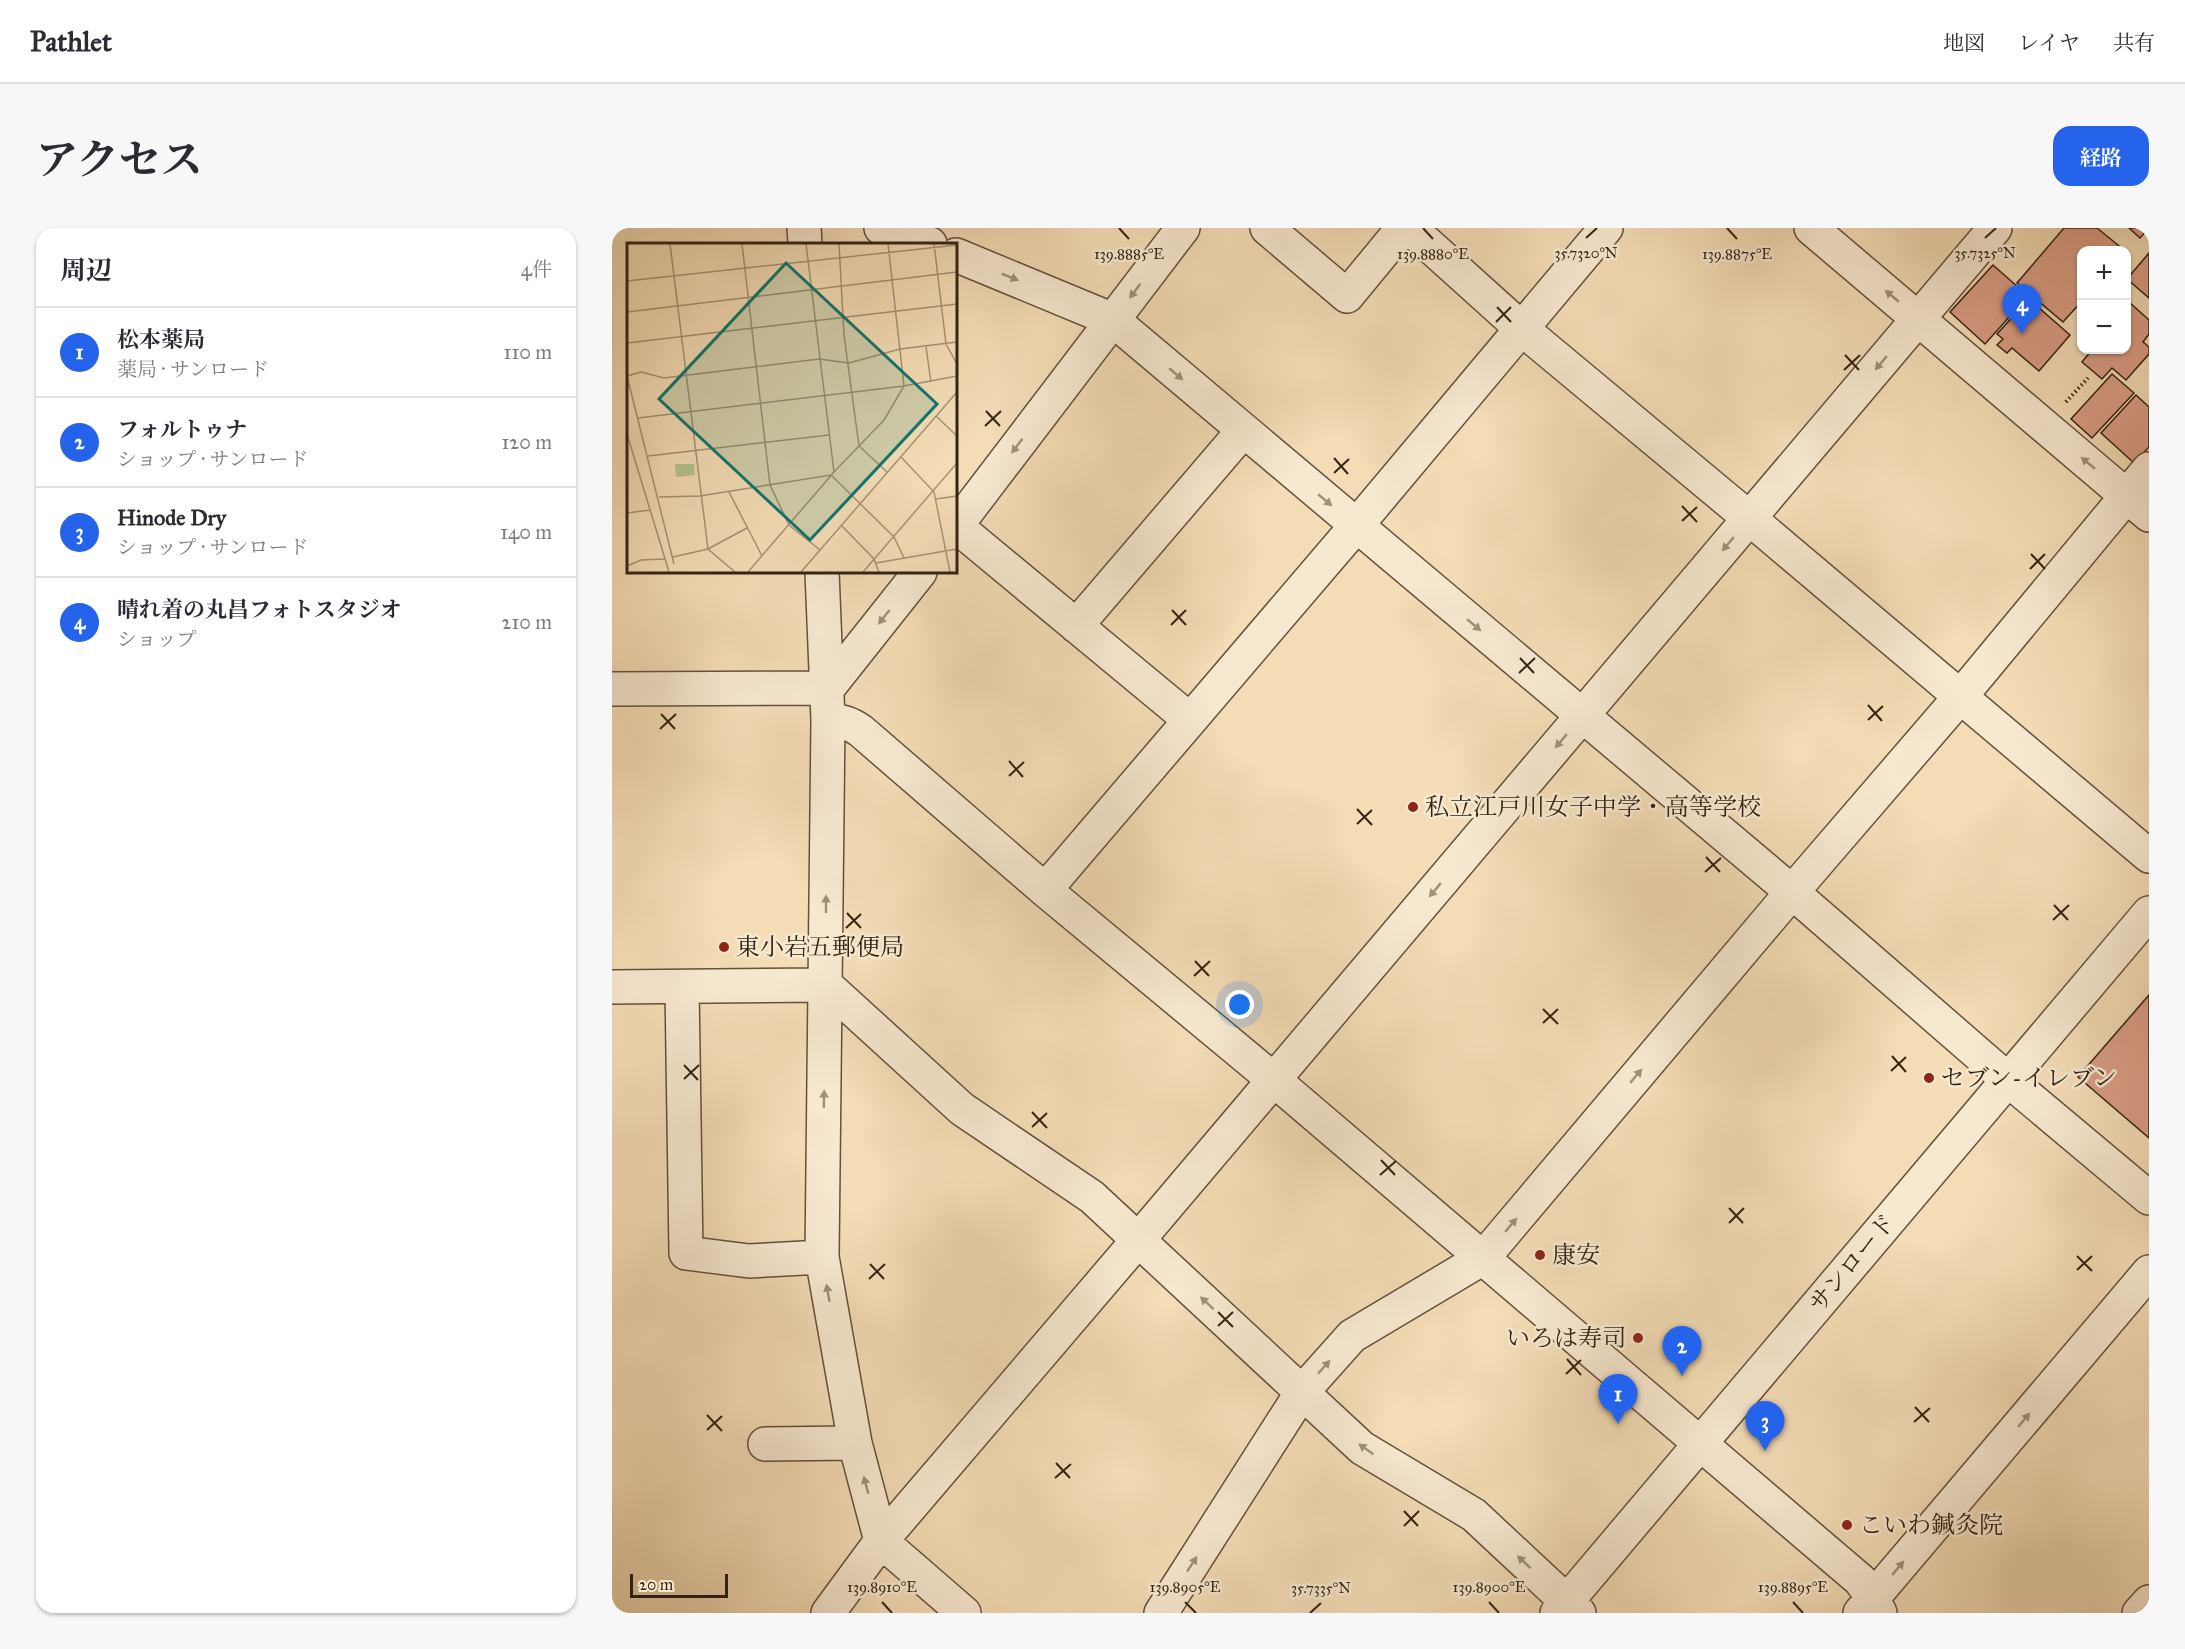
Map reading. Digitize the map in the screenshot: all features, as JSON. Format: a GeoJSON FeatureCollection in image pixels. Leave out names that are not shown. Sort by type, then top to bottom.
{"type":"FeatureCollection","features":[{"type":"Feature","properties":{"kind":"street"},"geometry":{"type":"LineString","coordinates":[[804,228],[805,243]]}},
{"type":"Feature","properties":{"kind":"street"},"geometry":{"type":"LineString","coordinates":[[881,228],[927,243]]}},
{"type":"Feature","properties":{"kind":"street"},"geometry":{"type":"LineString","coordinates":[[935,243],[940,228]]}},
{"type":"Feature","properties":{"kind":"street"},"geometry":{"type":"LineString","coordinates":[[957,525],[1183,228]]}},
{"type":"Feature","properties":{"kind":"street"},"geometry":{"type":"LineString","coordinates":[[1268,228],[1347,296],[1402,228]]}},
{"type":"Feature","properties":{"kind":"street"},"geometry":{"type":"LineString","coordinates":[[1410,228],[1521,328],[2149,856]]}},
{"type":"Feature","properties":{"kind":"street"},"geometry":{"type":"LineString","coordinates":[[1045,890],[1356,526],[1606,228]]}},
{"type":"Feature","properties":{"kind":"street"},"geometry":{"type":"LineString","coordinates":[[1811,228],[2138,505]]}},
{"type":"Feature","properties":{"kind":"street"},"geometry":{"type":"LineString","coordinates":[[828,1613],[881,1541],[1995,228]]}},
{"type":"Feature","properties":{"kind":"street"},"geometry":{"type":"LineString","coordinates":[[957,255],[1113,320],[1792,892],[2007,1079],[2149,1198]]}},
{"type":"Feature","properties":{"kind":"street"},"geometry":{"type":"LineString","coordinates":[[1076,626],[1243,431]]}},
{"type":"Feature","properties":{"kind":"street"},"geometry":{"type":"LineString","coordinates":[[1161,1613],[1302,1392],[1352,1336],[1483,1258],[1960,697],[2138,505],[2149,470]]}},
{"type":"Feature","properties":{"kind":"street"},"geometry":{"type":"LineString","coordinates":[[957,527],[1190,720]]}},
{"type":"Feature","properties":{"kind":"street"},"geometry":{"type":"LineString","coordinates":[[822,573],[826,678],[835,720],[826,985],[822,1257],[855,1443],[881,1541],[964,1613]]}},
{"type":"Feature","properties":{"kind":"street"},"geometry":{"type":"LineString","coordinates":[[612,689],[826,678],[919,573]]}},
{"type":"Feature","properties":{"kind":"street"},"geometry":{"type":"LineString","coordinates":[[835,720],[852,724],[861,731],[1045,890],[1274,1080],[1860,1580],[1871,1608],[2149,1272]]}},
{"type":"Feature","properties":{"kind":"street","name":"サンロード"},"geometry":{"type":"LineString","coordinates":[[1567,1609],[1699,1444],[2149,913]]}},
{"type":"Feature","properties":{"kind":"street"},"geometry":{"type":"LineString","coordinates":[[612,987],[826,985],[962,1109],[1092,1197],[1362,1448],[1474,1515],[1567,1609]]}},
{"type":"Feature","properties":{"kind":"street"},"geometry":{"type":"LineString","coordinates":[[682,987],[686,1253],[749,1261],[822,1257]]}},
{"type":"Feature","properties":{"kind":"street"},"geometry":{"type":"LineString","coordinates":[[765,1444],[855,1443]]}},
{"type":"Feature","properties":{"kind":"street"},"geometry":{"type":"LineString","coordinates":[[2139,1613],[2149,1602]]}},
{"type":"Feature","properties":{"kind":"building"},"geometry":{"type":"Polygon","coordinates":[[[2064,228],[2097,228],[2119,246],[2077,246],[2077,307],[2063,322],[2017,283],[2064,228]]]}},
{"type":"Feature","properties":{"kind":"building"},"geometry":{"type":"Polygon","coordinates":[[[2129,228],[2149,228],[2140,238],[2129,228]]]}},
{"type":"Feature","properties":{"kind":"building"},"geometry":{"type":"Polygon","coordinates":[[[2149,253],[2149,298],[2131,282],[2131,274],[2149,253]]]}},
{"type":"Feature","properties":{"kind":"building"},"geometry":{"type":"Polygon","coordinates":[[[1993,265],[2028,296],[1985,344],[1950,312],[1993,265]]]}},
{"type":"Feature","properties":{"kind":"building"},"geometry":{"type":"Polygon","coordinates":[[[2029,299],[2070,335],[2039,371],[2012,348],[2007,353],[1997,345],[2003,339],[1997,334],[2029,299]]]}},
{"type":"Feature","properties":{"kind":"building"},"geometry":{"type":"Polygon","coordinates":[[[2131,304],[2149,320],[2149,334],[2143,342],[2149,347],[2149,354],[2126,380],[2112,368],[2102,379],[2082,362],[2089,354],[2131,354],[2131,304]]]}},
{"type":"Feature","properties":{"kind":"building"},"geometry":{"type":"Polygon","coordinates":[[[2112,374],[2134,393],[2092,438],[2071,419],[2112,374]]]}},
{"type":"Feature","properties":{"kind":"building"},"geometry":{"type":"Polygon","coordinates":[[[2136,395],[2149,407],[2149,447],[2134,463],[2101,433],[2136,395]]]}},
{"type":"Feature","properties":{"kind":"building"},"geometry":{"type":"Polygon","coordinates":[[[2149,995],[2149,1138],[2078,1077],[2149,995]]]}},
{"type":"Feature","properties":{"kind":"place","name":"晴れ着の丸昌フォトスタジオ"},"geometry":{"type":"Point","coordinates":[2022,334]}},
{"type":"Feature","properties":{"kind":"place","name":"私立江戸川女子中学・高等学校"},"geometry":{"type":"Point","coordinates":[1413,807]}},
{"type":"Feature","properties":{"kind":"place","name":"東小岩五郵便局"},"geometry":{"type":"Point","coordinates":[724,947]}},
{"type":"Feature","properties":{"kind":"place","name":"セブン-イレブン"},"geometry":{"type":"Point","coordinates":[1929,1078]}},
{"type":"Feature","properties":{"kind":"place","name":"康安"},"geometry":{"type":"Point","coordinates":[1540,1255]}},
{"type":"Feature","properties":{"kind":"place","name":"いろは寿司"},"geometry":{"type":"Point","coordinates":[1638,1338]}},
{"type":"Feature","properties":{"kind":"place","name":"フォルトゥナ"},"geometry":{"type":"Point","coordinates":[1682,1376]}},
{"type":"Feature","properties":{"kind":"place","name":"松本薬局"},"geometry":{"type":"Point","coordinates":[1618,1424]}},
{"type":"Feature","properties":{"kind":"place","name":"Hinode Dry"},"geometry":{"type":"Point","coordinates":[1765,1451]}},
{"type":"Feature","properties":{"kind":"place","name":"こいわ鍼灸院"},"geometry":{"type":"Point","coordinates":[1847,1525]}}]}
